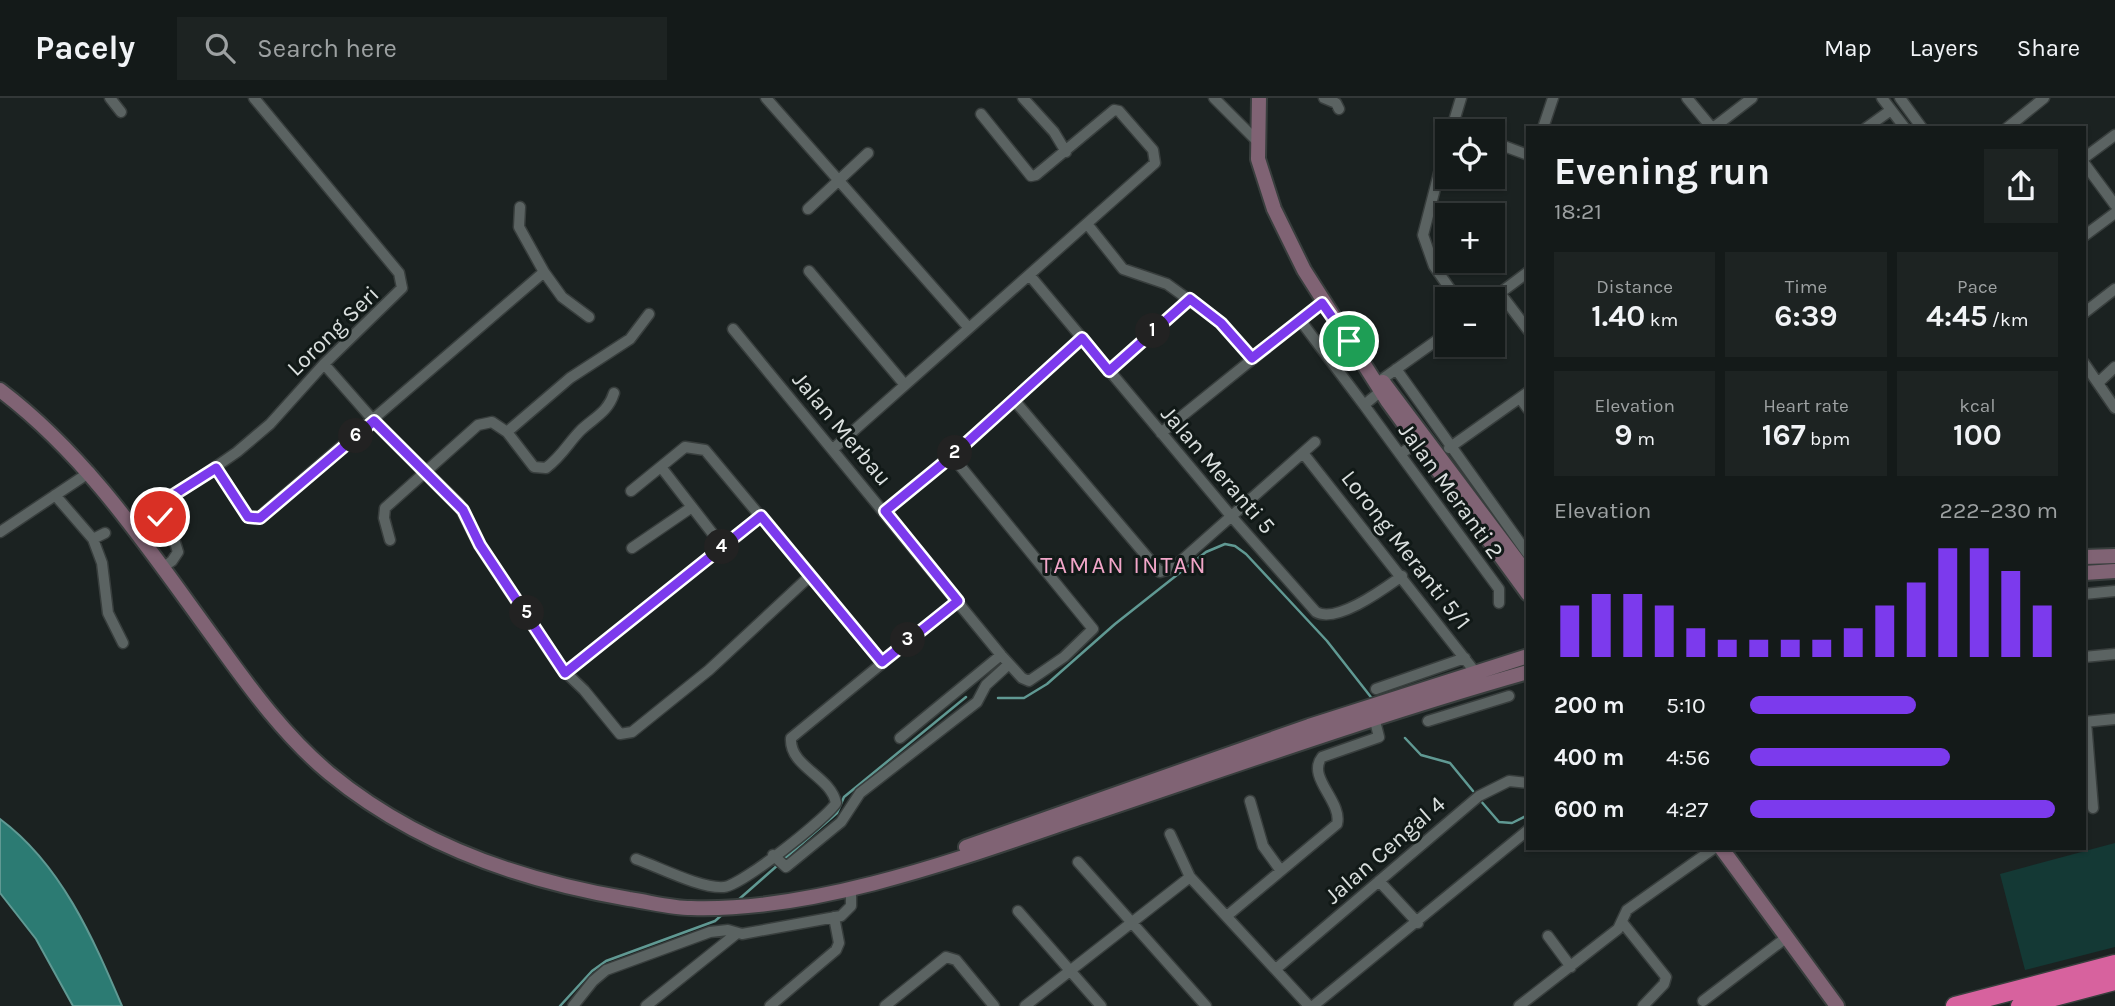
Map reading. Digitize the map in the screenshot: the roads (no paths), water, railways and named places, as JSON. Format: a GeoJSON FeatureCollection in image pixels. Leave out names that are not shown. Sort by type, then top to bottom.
{"type":"FeatureCollection","features":[{"type":"Feature","properties":{"kind":"highway"},"geometry":{"type":"LineString","coordinates":[[1955,1006],[2115,964]]}},
{"type":"Feature","properties":{"kind":"highway"},"geometry":{"type":"LineString","coordinates":[[2020,1006],[2115,981]]}},
{"type":"Feature","properties":{"kind":"main road"},"geometry":{"type":"LineString","coordinates":[[1259,98],[1256,140],[1258,159],[1274,209],[1322,303],[1526,591]]}},
{"type":"Feature","properties":{"kind":"main road"},"geometry":{"type":"LineString","coordinates":[[1381,385],[1398,398],[1526,572]]}},
{"type":"Feature","properties":{"kind":"main road"},"geometry":{"type":"LineString","coordinates":[[0,390],[29,412],[90,472],[273,717],[308,754],[357,795],[434,839],[497,867],[585,891],[690,908],[772,903],[851,888],[996,847],[1374,718],[1526,672]]}},
{"type":"Feature","properties":{"kind":"main road"},"geometry":{"type":"LineString","coordinates":[[2086,557],[2115,556]]}},
{"type":"Feature","properties":{"kind":"main road"},"geometry":{"type":"LineString","coordinates":[[2086,573],[2115,572]]}},
{"type":"Feature","properties":{"kind":"main road"},"geometry":{"type":"LineString","coordinates":[[912,871],[945,855],[1137,786],[1526,657]]}},
{"type":"Feature","properties":{"kind":"main road"},"geometry":{"type":"LineString","coordinates":[[1723,850],[1837,1006]]}},
{"type":"Feature","properties":{"kind":"street"},"geometry":{"type":"LineString","coordinates":[[110,98],[121,111]]}},
{"type":"Feature","properties":{"kind":"street","name":"Lorong Seri"},"geometry":{"type":"LineString","coordinates":[[162,568],[172,561],[178,551],[173,536],[160,517],[162,505],[216,468],[270,424],[324,364],[399,294],[402,280],[254,98]]}},
{"type":"Feature","properties":{"kind":"street"},"geometry":{"type":"LineString","coordinates":[[766,98],[968,327]]}},
{"type":"Feature","properties":{"kind":"street"},"geometry":{"type":"LineString","coordinates":[[1023,98],[1054,132],[1066,152]]}},
{"type":"Feature","properties":{"kind":"street"},"geometry":{"type":"LineString","coordinates":[[1214,98],[1256,140]]}},
{"type":"Feature","properties":{"kind":"street"},"geometry":{"type":"LineString","coordinates":[[1324,98],[1336,103],[1339,108]]}},
{"type":"Feature","properties":{"kind":"street"},"geometry":{"type":"LineString","coordinates":[[1544,126],[1553,98]]}},
{"type":"Feature","properties":{"kind":"street"},"geometry":{"type":"LineString","coordinates":[[1687,98],[1710,126]]}},
{"type":"Feature","properties":{"kind":"street"},"geometry":{"type":"LineString","coordinates":[[1715,126],[1752,98]]}},
{"type":"Feature","properties":{"kind":"street"},"geometry":{"type":"LineString","coordinates":[[1882,98],[1903,126]]}},
{"type":"Feature","properties":{"kind":"street"},"geometry":{"type":"LineString","coordinates":[[1900,98],[1921,126]]}},
{"type":"Feature","properties":{"kind":"street"},"geometry":{"type":"LineString","coordinates":[[2009,126],[2043,98]]}},
{"type":"Feature","properties":{"kind":"street"},"geometry":{"type":"LineString","coordinates":[[1454,119],[1458,99]]}},
{"type":"Feature","properties":{"kind":"street"},"geometry":{"type":"LineString","coordinates":[[833,449],[968,327],[1031,276],[1155,163],[1156,154],[1116,110],[1066,152],[1031,176],[981,114]]}},
{"type":"Feature","properties":{"kind":"street"},"geometry":{"type":"LineString","coordinates":[[1869,126],[1891,110]]}},
{"type":"Feature","properties":{"kind":"street"},"geometry":{"type":"LineString","coordinates":[[2086,158],[2115,135]]}},
{"type":"Feature","properties":{"kind":"street"},"geometry":{"type":"LineString","coordinates":[[1505,146],[1526,154]]}},
{"type":"Feature","properties":{"kind":"street"},"geometry":{"type":"LineString","coordinates":[[808,209],[868,153]]}},
{"type":"Feature","properties":{"kind":"street"},"geometry":{"type":"LineString","coordinates":[[2086,163],[2115,205]]}},
{"type":"Feature","properties":{"kind":"street"},"geometry":{"type":"LineString","coordinates":[[1435,189],[1423,236],[1434,266],[1449,287]]}},
{"type":"Feature","properties":{"kind":"street"},"geometry":{"type":"LineString","coordinates":[[520,207],[519,227],[544,272],[562,297],[589,317]]}},
{"type":"Feature","properties":{"kind":"street"},"geometry":{"type":"LineString","coordinates":[[2086,235],[2115,213]]}},
{"type":"Feature","properties":{"kind":"street"},"geometry":{"type":"LineString","coordinates":[[1088,225],[1123,269],[1159,279],[1190,299],[1221,323],[1252,358]]}},
{"type":"Feature","properties":{"kind":"street"},"geometry":{"type":"LineString","coordinates":[[808,271],[905,385]]}},
{"type":"Feature","properties":{"kind":"street"},"geometry":{"type":"LineString","coordinates":[[216,468],[248,517],[257,519],[544,272]]}},
{"type":"Feature","properties":{"kind":"street"},"geometry":{"type":"LineString","coordinates":[[1505,289],[1526,274]]}},
{"type":"Feature","properties":{"kind":"street","name":"Jalan Meranti 5"},"geometry":{"type":"LineString","coordinates":[[1031,276],[1231,516],[1322,615],[1331,615],[1369,599],[1402,576]]}},
{"type":"Feature","properties":{"kind":"street"},"geometry":{"type":"LineString","coordinates":[[2086,311],[2115,289]]}},
{"type":"Feature","properties":{"kind":"street"},"geometry":{"type":"LineString","coordinates":[[1109,371],[1190,299]]}},
{"type":"Feature","properties":{"kind":"street"},"geometry":{"type":"LineString","coordinates":[[1161,433],[1322,303]]}},
{"type":"Feature","properties":{"kind":"street"},"geometry":{"type":"LineString","coordinates":[[1505,306],[1526,328]]}},
{"type":"Feature","properties":{"kind":"street"},"geometry":{"type":"LineString","coordinates":[[507,432],[570,379],[630,339],[649,314]]}},
{"type":"Feature","properties":{"kind":"street","name":"Jalan Meranti 2"},"geometry":{"type":"LineString","coordinates":[[1300,320],[1499,589],[1499,603]]}},
{"type":"Feature","properties":{"kind":"street","name":"Jalan Merbau"},"geometry":{"type":"LineString","coordinates":[[733,329],[1001,655],[1022,678],[1029,681],[1064,657],[1093,629],[952,456]]}},
{"type":"Feature","properties":{"kind":"street"},"geometry":{"type":"LineString","coordinates":[[885,511],[952,456],[1082,338]]}},
{"type":"Feature","properties":{"kind":"street"},"geometry":{"type":"LineString","coordinates":[[1364,405],[1396,369],[1435,341]]}},
{"type":"Feature","properties":{"kind":"street"},"geometry":{"type":"LineString","coordinates":[[324,364],[374,421],[463,510],[480,545],[565,673],[623,735],[632,732],[709,670],[810,576]]}},
{"type":"Feature","properties":{"kind":"street"},"geometry":{"type":"LineString","coordinates":[[2086,366],[2115,408]]}},
{"type":"Feature","properties":{"kind":"street"},"geometry":{"type":"LineString","coordinates":[[2086,385],[2115,367]]}},
{"type":"Feature","properties":{"kind":"street"},"geometry":{"type":"LineString","coordinates":[[1396,369],[1449,448],[1526,551]]}},
{"type":"Feature","properties":{"kind":"street"},"geometry":{"type":"LineString","coordinates":[[390,540],[384,518],[385,508],[481,423],[492,422],[507,432],[534,467],[546,468],[565,453],[581,430],[606,411],[614,393]]}},
{"type":"Feature","properties":{"kind":"street"},"geometry":{"type":"LineString","coordinates":[[1449,448],[1524,395]]}},
{"type":"Feature","properties":{"kind":"street"},"geometry":{"type":"LineString","coordinates":[[1014,400],[1156,570],[1170,570],[1315,442]]}},
{"type":"Feature","properties":{"kind":"street"},"geometry":{"type":"LineString","coordinates":[[1400,454],[1418,442]]}},
{"type":"Feature","properties":{"kind":"street"},"geometry":{"type":"LineString","coordinates":[[631,491],[685,447],[705,450],[882,662]]}},
{"type":"Feature","properties":{"kind":"street","name":"Lorong Meranti 5/1"},"geometry":{"type":"LineString","coordinates":[[1303,453],[1476,673]]}},
{"type":"Feature","properties":{"kind":"street"},"geometry":{"type":"LineString","coordinates":[[661,467],[723,547]]}},
{"type":"Feature","properties":{"kind":"street"},"geometry":{"type":"LineString","coordinates":[[0,532],[90,472]]}},
{"type":"Feature","properties":{"kind":"street"},"geometry":{"type":"LineString","coordinates":[[55,495],[93,539],[102,563],[108,613],[123,643]]}},
{"type":"Feature","properties":{"kind":"street"},"geometry":{"type":"LineString","coordinates":[[632,548],[692,507]]}},
{"type":"Feature","properties":{"kind":"street"},"geometry":{"type":"LineString","coordinates":[[565,673],[761,516]]}},
{"type":"Feature","properties":{"kind":"street"},"geometry":{"type":"LineString","coordinates":[[93,539],[106,533]]}},
{"type":"Feature","properties":{"kind":"street"},"geometry":{"type":"LineString","coordinates":[[2086,594],[2115,591]]}},
{"type":"Feature","properties":{"kind":"street"},"geometry":{"type":"LineString","coordinates":[[636,859],[710,885],[727,887],[777,860],[836,803],[834,793],[794,754],[790,747],[791,738],[958,601]]}},
{"type":"Feature","properties":{"kind":"street"},"geometry":{"type":"LineString","coordinates":[[2086,657],[2115,654]]}},
{"type":"Feature","properties":{"kind":"street"},"geometry":{"type":"LineString","coordinates":[[900,738],[1001,655]]}},
{"type":"Feature","properties":{"kind":"street"},"geometry":{"type":"LineString","coordinates":[[1376,689],[1465,657]]}},
{"type":"Feature","properties":{"kind":"street"},"geometry":{"type":"LineString","coordinates":[[777,860],[786,867],[836,827],[860,793],[977,702],[986,685],[1009,664]]}},
{"type":"Feature","properties":{"kind":"street"},"geometry":{"type":"LineString","coordinates":[[1443,696],[1449,715]]}},
{"type":"Feature","properties":{"kind":"street"},"geometry":{"type":"LineString","coordinates":[[1428,721],[1509,696]]}},
{"type":"Feature","properties":{"kind":"street"},"geometry":{"type":"LineString","coordinates":[[1228,915],[1329,832],[1339,820],[1317,770],[1318,762],[1322,757],[1379,737],[1374,718]]}},
{"type":"Feature","properties":{"kind":"street"},"geometry":{"type":"LineString","coordinates":[[2086,722],[2115,719]]}},
{"type":"Feature","properties":{"kind":"street"},"geometry":{"type":"LineString","coordinates":[[2086,733],[2093,808]]}},
{"type":"Feature","properties":{"kind":"street","name":"Jalan Cengal 4"},"geometry":{"type":"LineString","coordinates":[[1277,968],[1485,792],[1509,781],[1526,783]]}},
{"type":"Feature","properties":{"kind":"street"},"geometry":{"type":"LineString","coordinates":[[1250,801],[1263,846],[1281,871]]}},
{"type":"Feature","properties":{"kind":"street"},"geometry":{"type":"LineString","coordinates":[[1170,834],[1190,877],[1311,1006],[1418,923],[1526,832]]}},
{"type":"Feature","properties":{"kind":"street"},"geometry":{"type":"LineString","coordinates":[[1519,1006],[1618,929],[1627,910],[1712,850]]}},
{"type":"Feature","properties":{"kind":"street"},"geometry":{"type":"LineString","coordinates":[[1078,862],[1206,1006]]}},
{"type":"Feature","properties":{"kind":"street"},"geometry":{"type":"LineString","coordinates":[[1025,1006],[1190,877]]}},
{"type":"Feature","properties":{"kind":"street"},"geometry":{"type":"LineString","coordinates":[[1379,881],[1418,923]]}},
{"type":"Feature","properties":{"kind":"street"},"geometry":{"type":"LineString","coordinates":[[646,1006],[736,934],[834,917],[848,912],[851,888]]}},
{"type":"Feature","properties":{"kind":"street"},"geometry":{"type":"LineString","coordinates":[[1018,911],[1101,1006]]}},
{"type":"Feature","properties":{"kind":"street"},"geometry":{"type":"LineString","coordinates":[[770,1006],[836,950],[839,943],[834,917]]}},
{"type":"Feature","properties":{"kind":"street"},"geometry":{"type":"LineString","coordinates":[[1622,922],[1666,977],[1664,984],[1644,1001],[1643,1006]]}},
{"type":"Feature","properties":{"kind":"street"},"geometry":{"type":"LineString","coordinates":[[573,1006],[593,981],[616,966],[710,932],[728,930],[736,934]]}},
{"type":"Feature","properties":{"kind":"street"},"geometry":{"type":"LineString","coordinates":[[1548,936],[1571,967]]}},
{"type":"Feature","properties":{"kind":"street"},"geometry":{"type":"LineString","coordinates":[[1703,1001],[1787,937]]}},
{"type":"Feature","properties":{"kind":"street"},"geometry":{"type":"LineString","coordinates":[[888,1005],[946,957],[956,960],[994,1006]]}},
{"type":"Feature","properties":{"kind":"water"},"geometry":{"type":"Polygon","coordinates":[[[0,819],[22,837],[58,880],[87,929],[122,1006],[73,1006],[36,939],[0,893],[0,819]]]}},
{"type":"Feature","properties":{"kind":"waterway"},"geometry":{"type":"LineString","coordinates":[[998,698],[1024,698],[1047,684],[1115,624],[1206,552],[1225,544],[1235,546],[1246,554],[1327,641],[1374,701]]}},
{"type":"Feature","properties":{"kind":"waterway"},"geometry":{"type":"LineString","coordinates":[[784,859],[837,813],[844,797],[966,697]]}},
{"type":"Feature","properties":{"kind":"waterway"},"geometry":{"type":"LineString","coordinates":[[1405,738],[1421,755],[1450,763],[1473,791]]}},
{"type":"Feature","properties":{"kind":"waterway"},"geometry":{"type":"LineString","coordinates":[[1480,800],[1499,822],[1512,823],[1526,816]]}},
{"type":"Feature","properties":{"kind":"waterway"},"geometry":{"type":"LineString","coordinates":[[737,901],[779,864]]}},
{"type":"Feature","properties":{"kind":"waterway"},"geometry":{"type":"LineString","coordinates":[[560,1006],[592,971],[606,961],[715,921],[724,913]]}},
{"type":"Feature","properties":{"kind":"district","name":"TAMAN INTAN"},"geometry":{"type":"Point","coordinates":[1124,565]}}]}
